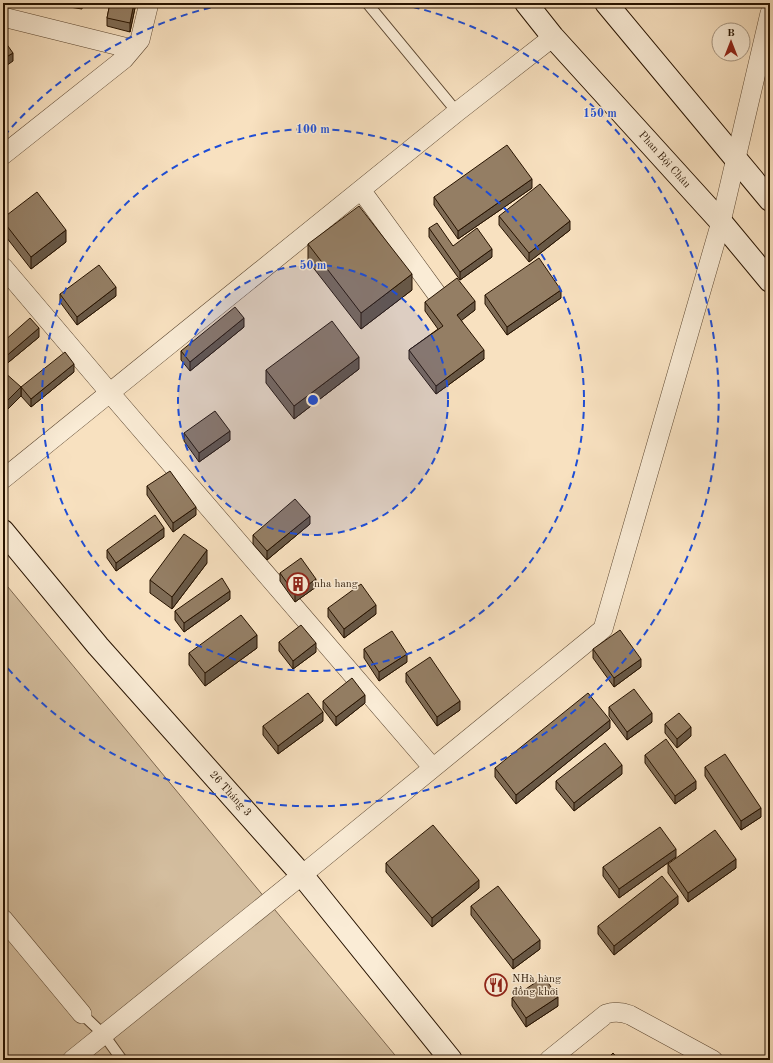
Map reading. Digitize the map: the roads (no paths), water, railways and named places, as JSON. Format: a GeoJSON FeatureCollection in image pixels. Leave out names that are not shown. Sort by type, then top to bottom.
{"type":"FeatureCollection","features":[{"type":"Feature","properties":{"kind":"street"},"geometry":{"type":"LineString","coordinates":[[3,155],[124,58],[140,40],[149,3]]}},
{"type":"Feature","properties":{"kind":"street","name":"Phan Bội Châu"},"geometry":{"type":"LineString","coordinates":[[526,3],[553,37],[721,222],[770,281]]}},
{"type":"Feature","properties":{"kind":"street"},"geometry":{"type":"LineString","coordinates":[[606,3],[770,200]]}},
{"type":"Feature","properties":{"kind":"street"},"geometry":{"type":"LineString","coordinates":[[72,1060],[603,629],[721,222],[770,13]]}},
{"type":"Feature","properties":{"kind":"street"},"geometry":{"type":"LineString","coordinates":[[3,17],[132,49]]}},
{"type":"Feature","properties":{"kind":"street"},"geometry":{"type":"LineString","coordinates":[[3,479],[457,112],[553,37]]}},
{"type":"Feature","properties":{"kind":"street"},"geometry":{"type":"LineString","coordinates":[[361,190],[438,297]]}},
{"type":"Feature","properties":{"kind":"street"},"geometry":{"type":"LineString","coordinates":[[3,267],[432,768]]}},
{"type":"Feature","properties":{"kind":"street","name":"26 Tháng 3"},"geometry":{"type":"LineString","coordinates":[[3,531],[98,646],[302,874],[451,1060]]}},
{"type":"Feature","properties":{"kind":"street"},"geometry":{"type":"LineString","coordinates":[[3,919],[82,1014]]}},
{"type":"Feature","properties":{"kind":"street"},"geometry":{"type":"LineString","coordinates":[[549,1060],[606,1014],[613,1011],[623,1012],[630,1015],[713,1060]]}},
{"type":"Feature","properties":{"kind":"lane"},"geometry":{"type":"LineString","coordinates":[[366,3],[457,112]]}},
{"type":"Feature","properties":{"kind":"lane"},"geometry":{"type":"LineString","coordinates":[[82,1014],[104,1035],[122,1060]]}},
{"type":"Feature","properties":{"kind":"place","name":"nha hang"},"geometry":{"type":"Point","coordinates":[298,584]}},
{"type":"Feature","properties":{"kind":"place","name":"NHà hàng đồng khởi"},"geometry":{"type":"Point","coordinates":[496,985]}}]}
